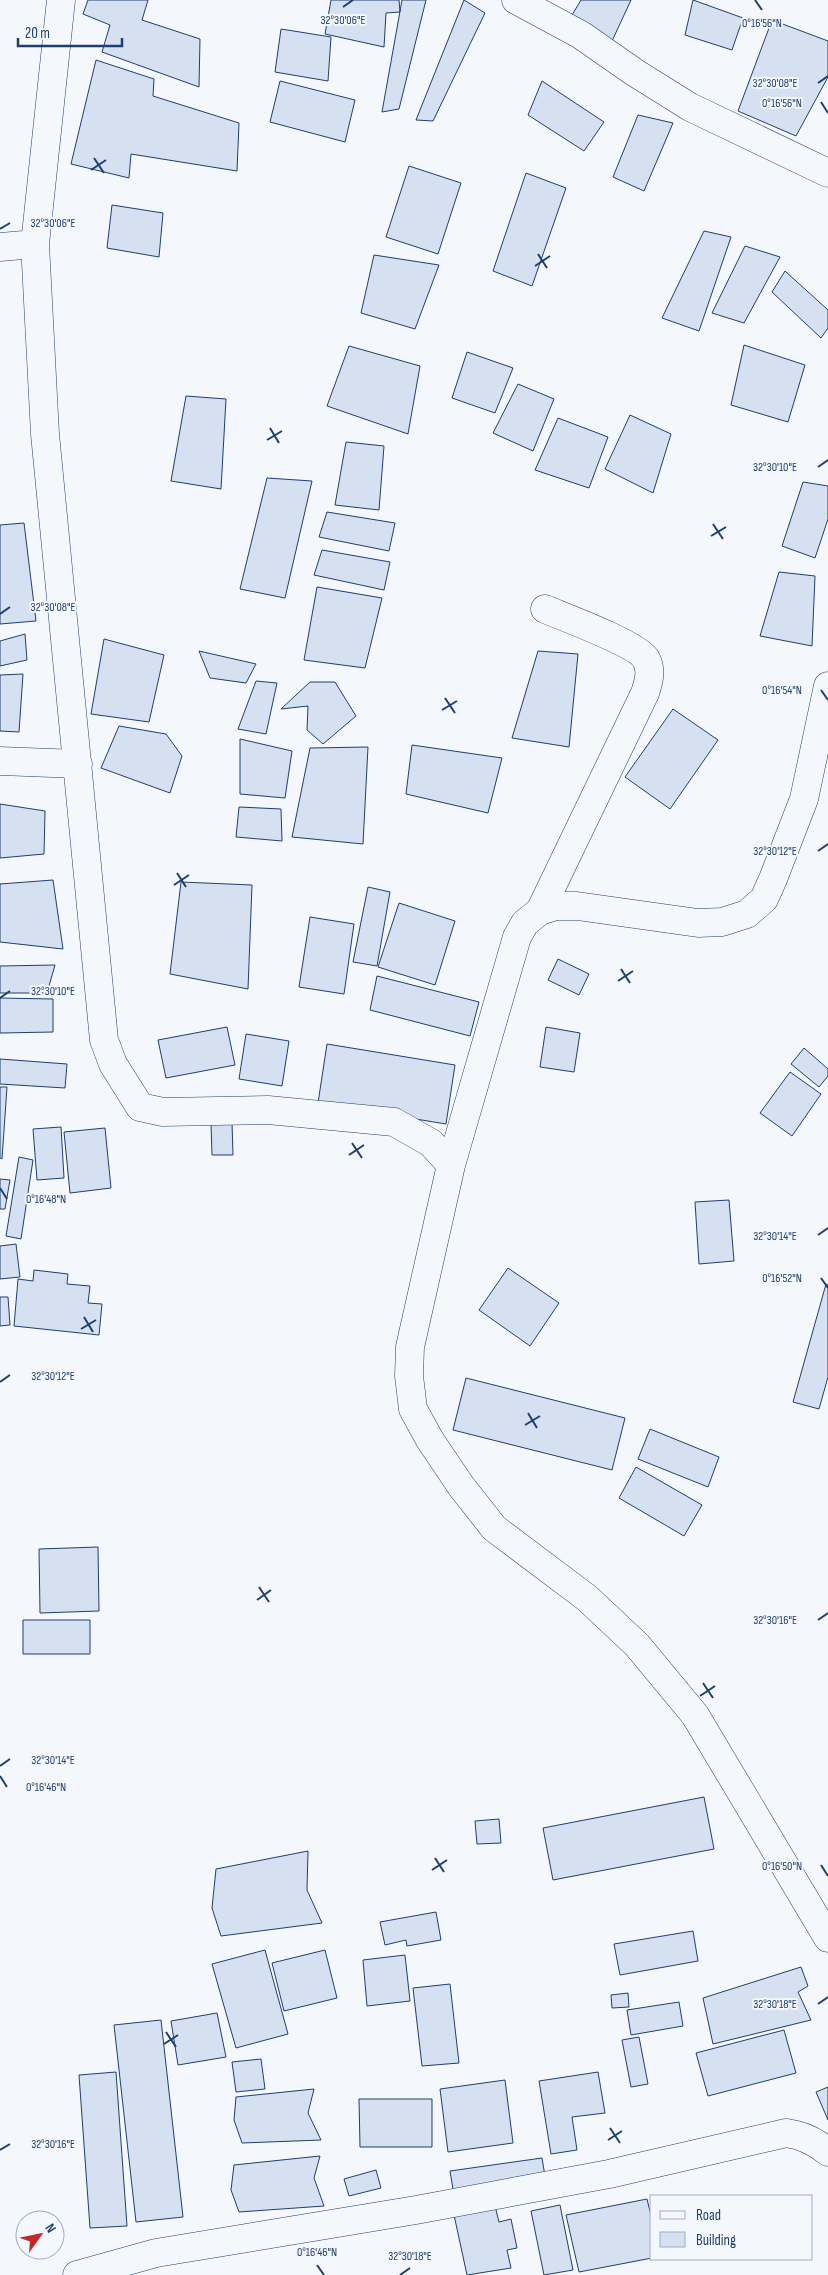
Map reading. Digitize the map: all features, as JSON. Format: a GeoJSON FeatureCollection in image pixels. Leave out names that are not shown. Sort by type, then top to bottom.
{"type":"FeatureCollection","features":[{"type":"Feature","properties":{"kind":"street"},"geometry":{"type":"LineString","coordinates":[[61,0],[35,244],[45,434],[104,1040],[113,1064],[140,1107],[163,1112],[268,1110],[394,1122],[431,1143],[451,1165]]}},
{"type":"Feature","properties":{"kind":"street"},"geometry":{"type":"LineString","coordinates":[[516,0],[581,35],[634,72],[690,107],[828,173]]}},
{"type":"Feature","properties":{"kind":"street"},"geometry":{"type":"LineString","coordinates":[[0,248],[35,244]]}},
{"type":"Feature","properties":{"kind":"street"},"geometry":{"type":"LineString","coordinates":[[540,911],[641,702],[649,680],[650,667],[645,657],[632,647],[545,609]]}},
{"type":"Feature","properties":{"kind":"street"},"geometry":{"type":"LineString","coordinates":[[828,686],[804,799],[774,880],[764,899],[747,914],[722,922],[698,923],[577,906],[556,906],[540,911],[525,923],[517,937],[451,1165],[410,1347],[409,1376],[413,1409],[430,1440],[461,1486],[494,1528],[586,1598],[637,1645],[695,1715],[828,1938]]}},
{"type":"Feature","properties":{"kind":"street"},"geometry":{"type":"LineString","coordinates":[[0,761],[78,764]]}},
{"type":"Feature","properties":{"kind":"street"},"geometry":{"type":"LineString","coordinates":[[77,2275],[156,2253],[416,2210],[609,2174],[786,2133],[800,2135],[813,2141],[828,2152]]}},
{"type":"Feature","properties":{"kind":"building"},"geometry":{"type":"Polygon","coordinates":[[[88,0],[148,0],[142,20],[200,39],[199,87],[102,52],[110,25],[83,14],[88,0]]]}},
{"type":"Feature","properties":{"kind":"building"},"geometry":{"type":"Polygon","coordinates":[[[331,0],[399,0],[400,12],[386,13],[384,47],[325,34],[331,0]]]}},
{"type":"Feature","properties":{"kind":"building"},"geometry":{"type":"Polygon","coordinates":[[[402,0],[426,0],[399,109],[382,112],[402,0]]]}},
{"type":"Feature","properties":{"kind":"building"},"geometry":{"type":"Polygon","coordinates":[[[464,0],[485,13],[433,121],[416,120],[464,0]]]}},
{"type":"Feature","properties":{"kind":"building"},"geometry":{"type":"Polygon","coordinates":[[[581,0],[631,0],[612,41],[572,15],[581,0]]]}},
{"type":"Feature","properties":{"kind":"building"},"geometry":{"type":"Polygon","coordinates":[[[693,0],[743,18],[732,50],[685,35],[693,0]]]}},
{"type":"Feature","properties":{"kind":"building"},"geometry":{"type":"Polygon","coordinates":[[[772,20],[828,41],[828,77],[796,136],[738,111],[772,20]]]}},
{"type":"Feature","properties":{"kind":"building"},"geometry":{"type":"Polygon","coordinates":[[[281,29],[331,37],[328,81],[275,72],[281,29]]]}},
{"type":"Feature","properties":{"kind":"building"},"geometry":{"type":"Polygon","coordinates":[[[96,60],[154,79],[153,96],[239,123],[237,171],[131,154],[129,178],[71,164],[96,60]]]}},
{"type":"Feature","properties":{"kind":"building"},"geometry":{"type":"Polygon","coordinates":[[[280,81],[355,100],[345,142],[270,122],[280,81]]]}},
{"type":"Feature","properties":{"kind":"building"},"geometry":{"type":"Polygon","coordinates":[[[542,81],[604,122],[584,151],[528,115],[542,81]]]}},
{"type":"Feature","properties":{"kind":"building"},"geometry":{"type":"Polygon","coordinates":[[[638,115],[673,123],[644,191],[613,177],[638,115]]]}},
{"type":"Feature","properties":{"kind":"building"},"geometry":{"type":"Polygon","coordinates":[[[409,166],[461,183],[438,254],[386,237],[409,166]]]}},
{"type":"Feature","properties":{"kind":"building"},"geometry":{"type":"Polygon","coordinates":[[[526,173],[566,188],[532,286],[493,271],[526,173]]]}},
{"type":"Feature","properties":{"kind":"building"},"geometry":{"type":"Polygon","coordinates":[[[112,205],[163,213],[159,257],[107,248],[112,205]]]}},
{"type":"Feature","properties":{"kind":"building"},"geometry":{"type":"Polygon","coordinates":[[[704,231],[731,237],[699,331],[662,318],[704,231]]]}},
{"type":"Feature","properties":{"kind":"building"},"geometry":{"type":"Polygon","coordinates":[[[745,246],[780,257],[744,323],[712,313],[745,246]]]}},
{"type":"Feature","properties":{"kind":"building"},"geometry":{"type":"Polygon","coordinates":[[[374,255],[439,265],[415,329],[361,313],[374,255]]]}},
{"type":"Feature","properties":{"kind":"building"},"geometry":{"type":"Polygon","coordinates":[[[785,271],[828,310],[828,328],[821,338],[772,292],[785,271]]]}},
{"type":"Feature","properties":{"kind":"building"},"geometry":{"type":"Polygon","coordinates":[[[744,345],[805,365],[788,422],[731,405],[744,345]]]}},
{"type":"Feature","properties":{"kind":"building"},"geometry":{"type":"Polygon","coordinates":[[[349,346],[420,366],[408,434],[327,406],[349,346]]]}},
{"type":"Feature","properties":{"kind":"building"},"geometry":{"type":"Polygon","coordinates":[[[467,352],[513,368],[495,413],[452,398],[467,352]]]}},
{"type":"Feature","properties":{"kind":"building"},"geometry":{"type":"Polygon","coordinates":[[[518,384],[554,399],[533,451],[493,433],[518,384]]]}},
{"type":"Feature","properties":{"kind":"building"},"geometry":{"type":"Polygon","coordinates":[[[186,396],[226,399],[221,489],[171,481],[186,396]]]}},
{"type":"Feature","properties":{"kind":"building"},"geometry":{"type":"Polygon","coordinates":[[[630,415],[671,434],[653,493],[605,469],[630,415]]]}},
{"type":"Feature","properties":{"kind":"building"},"geometry":{"type":"Polygon","coordinates":[[[558,418],[608,437],[589,488],[535,470],[558,418]]]}},
{"type":"Feature","properties":{"kind":"building"},"geometry":{"type":"Polygon","coordinates":[[[346,442],[384,446],[379,510],[335,505],[346,442]]]}},
{"type":"Feature","properties":{"kind":"building"},"geometry":{"type":"Polygon","coordinates":[[[267,478],[312,481],[285,598],[240,589],[267,478]]]}},
{"type":"Feature","properties":{"kind":"building"},"geometry":{"type":"Polygon","coordinates":[[[803,482],[828,486],[828,519],[815,558],[782,546],[803,482]]]}},
{"type":"Feature","properties":{"kind":"building"},"geometry":{"type":"Polygon","coordinates":[[[327,512],[395,523],[389,551],[319,537],[327,512]]]}},
{"type":"Feature","properties":{"kind":"building"},"geometry":{"type":"Polygon","coordinates":[[[24,523],[36,621],[0,624],[0,525],[24,523]]]}},
{"type":"Feature","properties":{"kind":"building"},"geometry":{"type":"Polygon","coordinates":[[[322,550],[390,562],[384,590],[314,575],[322,550]]]}},
{"type":"Feature","properties":{"kind":"building"},"geometry":{"type":"Polygon","coordinates":[[[779,572],[815,576],[812,646],[760,636],[779,572]]]}},
{"type":"Feature","properties":{"kind":"building"},"geometry":{"type":"Polygon","coordinates":[[[317,587],[382,598],[365,668],[304,660],[317,587]]]}},
{"type":"Feature","properties":{"kind":"building"},"geometry":{"type":"Polygon","coordinates":[[[25,634],[27,660],[0,666],[0,641],[25,634]]]}},
{"type":"Feature","properties":{"kind":"building"},"geometry":{"type":"Polygon","coordinates":[[[104,639],[164,655],[149,722],[91,714],[104,639]]]}},
{"type":"Feature","properties":{"kind":"building"},"geometry":{"type":"Polygon","coordinates":[[[199,651],[256,664],[246,683],[210,678],[199,651]]]}},
{"type":"Feature","properties":{"kind":"building"},"geometry":{"type":"Polygon","coordinates":[[[538,651],[578,654],[569,747],[512,738],[538,651]]]}},
{"type":"Feature","properties":{"kind":"building"},"geometry":{"type":"Polygon","coordinates":[[[23,674],[19,732],[0,731],[0,675],[23,674]]]}},
{"type":"Feature","properties":{"kind":"building"},"geometry":{"type":"Polygon","coordinates":[[[256,681],[277,683],[266,734],[238,729],[256,681]]]}},
{"type":"Feature","properties":{"kind":"building"},"geometry":{"type":"Polygon","coordinates":[[[310,682],[335,682],[356,716],[323,744],[307,730],[308,706],[281,709],[310,682]]]}},
{"type":"Feature","properties":{"kind":"building"},"geometry":{"type":"Polygon","coordinates":[[[673,709],[718,740],[670,809],[625,777],[673,709]]]}},
{"type":"Feature","properties":{"kind":"building"},"geometry":{"type":"Polygon","coordinates":[[[119,726],[166,734],[182,756],[170,793],[101,768],[119,726]]]}},
{"type":"Feature","properties":{"kind":"building"},"geometry":{"type":"Polygon","coordinates":[[[240,739],[292,751],[285,798],[240,794],[240,739]]]}},
{"type":"Feature","properties":{"kind":"building"},"geometry":{"type":"Polygon","coordinates":[[[412,745],[502,758],[488,813],[406,794],[412,745]]]}},
{"type":"Feature","properties":{"kind":"building"},"geometry":{"type":"Polygon","coordinates":[[[368,747],[363,844],[292,837],[310,748],[368,747]]]}},
{"type":"Feature","properties":{"kind":"building"},"geometry":{"type":"Polygon","coordinates":[[[0,804],[45,811],[44,854],[0,858],[0,804]]]}},
{"type":"Feature","properties":{"kind":"building"},"geometry":{"type":"Polygon","coordinates":[[[239,807],[281,809],[282,841],[236,837],[239,807]]]}},
{"type":"Feature","properties":{"kind":"building"},"geometry":{"type":"Polygon","coordinates":[[[53,880],[63,949],[0,942],[0,884],[53,880]]]}},
{"type":"Feature","properties":{"kind":"building"},"geometry":{"type":"Polygon","coordinates":[[[181,882],[252,885],[248,989],[170,974],[181,882]]]}},
{"type":"Feature","properties":{"kind":"building"},"geometry":{"type":"Polygon","coordinates":[[[368,887],[390,892],[377,966],[353,962],[368,887]]]}},
{"type":"Feature","properties":{"kind":"building"},"geometry":{"type":"Polygon","coordinates":[[[399,903],[455,921],[435,985],[378,967],[399,903]]]}},
{"type":"Feature","properties":{"kind":"building"},"geometry":{"type":"Polygon","coordinates":[[[310,917],[354,924],[344,994],[299,987],[310,917]]]}},
{"type":"Feature","properties":{"kind":"building"},"geometry":{"type":"Polygon","coordinates":[[[558,959],[589,974],[579,995],[548,980],[558,959]]]}},
{"type":"Feature","properties":{"kind":"building"},"geometry":{"type":"Polygon","coordinates":[[[55,965],[47,993],[0,993],[0,966],[55,965]]]}},
{"type":"Feature","properties":{"kind":"building"},"geometry":{"type":"Polygon","coordinates":[[[377,976],[479,1002],[470,1036],[370,1010],[377,976]]]}},
{"type":"Feature","properties":{"kind":"building"},"geometry":{"type":"Polygon","coordinates":[[[0,998],[53,999],[53,1032],[0,1033],[0,998]]]}},
{"type":"Feature","properties":{"kind":"building"},"geometry":{"type":"Polygon","coordinates":[[[227,1027],[235,1065],[166,1078],[158,1040],[227,1027]]]}},
{"type":"Feature","properties":{"kind":"building"},"geometry":{"type":"Polygon","coordinates":[[[546,1027],[580,1033],[574,1072],[540,1067],[546,1027]]]}},
{"type":"Feature","properties":{"kind":"building"},"geometry":{"type":"Polygon","coordinates":[[[246,1034],[289,1041],[282,1086],[239,1079],[246,1034]]]}},
{"type":"Feature","properties":{"kind":"building"},"geometry":{"type":"Polygon","coordinates":[[[327,1044],[455,1065],[446,1124],[318,1103],[327,1044]]]}},
{"type":"Feature","properties":{"kind":"building"},"geometry":{"type":"Polygon","coordinates":[[[804,1048],[828,1069],[828,1076],[819,1087],[791,1064],[804,1048]]]}},
{"type":"Feature","properties":{"kind":"building"},"geometry":{"type":"Polygon","coordinates":[[[0,1059],[67,1064],[65,1088],[0,1084],[0,1059]]]}},
{"type":"Feature","properties":{"kind":"building"},"geometry":{"type":"Polygon","coordinates":[[[790,1072],[821,1094],[792,1136],[760,1113],[790,1072]]]}},
{"type":"Feature","properties":{"kind":"building"},"geometry":{"type":"Polygon","coordinates":[[[0,1087],[7,1087],[2,1159],[0,1158],[0,1087]]]}},
{"type":"Feature","properties":{"kind":"building"},"geometry":{"type":"Polygon","coordinates":[[[232,1123],[233,1155],[212,1155],[211,1124],[232,1123]]]}},
{"type":"Feature","properties":{"kind":"building"},"geometry":{"type":"Polygon","coordinates":[[[61,1127],[64,1178],[37,1180],[33,1129],[61,1127]]]}},
{"type":"Feature","properties":{"kind":"building"},"geometry":{"type":"Polygon","coordinates":[[[105,1128],[111,1188],[70,1193],[64,1132],[105,1128]]]}},
{"type":"Feature","properties":{"kind":"building"},"geometry":{"type":"Polygon","coordinates":[[[19,1157],[33,1160],[21,1239],[6,1236],[19,1157]]]}},
{"type":"Feature","properties":{"kind":"building"},"geometry":{"type":"Polygon","coordinates":[[[0,1179],[10,1180],[5,1209],[0,1209],[0,1179]]]}},
{"type":"Feature","properties":{"kind":"building"},"geometry":{"type":"Polygon","coordinates":[[[729,1200],[734,1261],[699,1264],[695,1202],[729,1200]]]}},
{"type":"Feature","properties":{"kind":"building"},"geometry":{"type":"Polygon","coordinates":[[[16,1244],[20,1277],[0,1279],[0,1246],[16,1244]]]}},
{"type":"Feature","properties":{"kind":"building"},"geometry":{"type":"Polygon","coordinates":[[[508,1268],[559,1303],[530,1346],[479,1310],[508,1268]]]}},
{"type":"Feature","properties":{"kind":"building"},"geometry":{"type":"Polygon","coordinates":[[[34,1270],[68,1274],[67,1284],[90,1286],[88,1303],[102,1304],[99,1335],[14,1326],[18,1279],[33,1281],[34,1270]]]}},
{"type":"Feature","properties":{"kind":"building"},"geometry":{"type":"Polygon","coordinates":[[[826,1284],[828,1285],[828,1377],[819,1409],[793,1402],[826,1284]]]}},
{"type":"Feature","properties":{"kind":"building"},"geometry":{"type":"Polygon","coordinates":[[[0,1297],[8,1297],[10,1325],[0,1326],[0,1297]]]}},
{"type":"Feature","properties":{"kind":"building"},"geometry":{"type":"Polygon","coordinates":[[[466,1378],[625,1418],[612,1470],[453,1430],[466,1378]]]}},
{"type":"Feature","properties":{"kind":"building"},"geometry":{"type":"Polygon","coordinates":[[[650,1429],[719,1457],[708,1487],[638,1459],[650,1429]]]}},
{"type":"Feature","properties":{"kind":"building"},"geometry":{"type":"Polygon","coordinates":[[[636,1467],[702,1505],[684,1536],[619,1498],[636,1467]]]}},
{"type":"Feature","properties":{"kind":"building"},"geometry":{"type":"Polygon","coordinates":[[[98,1547],[99,1611],[40,1613],[39,1549],[98,1547]]]}},
{"type":"Feature","properties":{"kind":"building"},"geometry":{"type":"Polygon","coordinates":[[[23,1620],[90,1620],[90,1654],[23,1654],[23,1620]]]}},
{"type":"Feature","properties":{"kind":"building"},"geometry":{"type":"Polygon","coordinates":[[[704,1797],[714,1849],[553,1880],[543,1828],[704,1797]]]}},
{"type":"Feature","properties":{"kind":"building"},"geometry":{"type":"Polygon","coordinates":[[[499,1819],[501,1843],[477,1844],[475,1821],[499,1819]]]}},
{"type":"Feature","properties":{"kind":"building"},"geometry":{"type":"Polygon","coordinates":[[[308,1851],[307,1890],[322,1923],[221,1936],[212,1908],[216,1869],[308,1851]]]}},
{"type":"Feature","properties":{"kind":"building"},"geometry":{"type":"Polygon","coordinates":[[[436,1912],[441,1940],[407,1946],[406,1940],[385,1945],[380,1922],[436,1912]]]}},
{"type":"Feature","properties":{"kind":"building"},"geometry":{"type":"Polygon","coordinates":[[[693,1931],[698,1961],[620,1975],[614,1944],[693,1931]]]}},
{"type":"Feature","properties":{"kind":"building"},"geometry":{"type":"Polygon","coordinates":[[[265,1950],[288,2034],[236,2048],[212,1964],[265,1950]]]}},
{"type":"Feature","properties":{"kind":"building"},"geometry":{"type":"Polygon","coordinates":[[[325,1950],[337,1998],[284,2011],[272,1963],[325,1950]]]}},
{"type":"Feature","properties":{"kind":"building"},"geometry":{"type":"Polygon","coordinates":[[[405,1955],[410,2001],[367,2006],[363,1960],[405,1955]]]}},
{"type":"Feature","properties":{"kind":"building"},"geometry":{"type":"Polygon","coordinates":[[[801,1967],[808,1986],[798,1992],[811,2020],[713,2044],[703,1998],[801,1967]]]}},
{"type":"Feature","properties":{"kind":"building"},"geometry":{"type":"Polygon","coordinates":[[[450,1984],[459,2063],[422,2066],[413,1988],[450,1984]]]}},
{"type":"Feature","properties":{"kind":"building"},"geometry":{"type":"Polygon","coordinates":[[[628,1993],[629,2007],[612,2008],[611,1995],[628,1993]]]}},
{"type":"Feature","properties":{"kind":"building"},"geometry":{"type":"Polygon","coordinates":[[[679,2002],[683,2026],[631,2035],[627,2010],[679,2002]]]}},
{"type":"Feature","properties":{"kind":"building"},"geometry":{"type":"Polygon","coordinates":[[[217,2013],[226,2057],[178,2065],[171,2021],[217,2013]]]}},
{"type":"Feature","properties":{"kind":"building"},"geometry":{"type":"Polygon","coordinates":[[[161,2020],[183,2217],[136,2222],[114,2025],[161,2020]]]}},
{"type":"Feature","properties":{"kind":"building"},"geometry":{"type":"Polygon","coordinates":[[[784,2030],[796,2073],[708,2096],[696,2053],[784,2030]]]}},
{"type":"Feature","properties":{"kind":"building"},"geometry":{"type":"Polygon","coordinates":[[[639,2037],[648,2084],[631,2087],[622,2040],[639,2037]]]}},
{"type":"Feature","properties":{"kind":"building"},"geometry":{"type":"Polygon","coordinates":[[[261,2059],[265,2089],[236,2092],[232,2062],[261,2059]]]}},
{"type":"Feature","properties":{"kind":"building"},"geometry":{"type":"Polygon","coordinates":[[[116,2072],[127,2226],[90,2228],[79,2075],[116,2072]]]}},
{"type":"Feature","properties":{"kind":"building"},"geometry":{"type":"Polygon","coordinates":[[[598,2072],[605,2113],[572,2117],[577,2150],[551,2154],[539,2081],[598,2072]]]}},
{"type":"Feature","properties":{"kind":"building"},"geometry":{"type":"Polygon","coordinates":[[[505,2080],[513,2143],[448,2152],[440,2089],[505,2080]]]}},
{"type":"Feature","properties":{"kind":"building"},"geometry":{"type":"Polygon","coordinates":[[[828,2087],[828,2120],[816,2092],[828,2087]]]}},
{"type":"Feature","properties":{"kind":"building"},"geometry":{"type":"Polygon","coordinates":[[[314,2089],[308,2113],[321,2140],[242,2143],[234,2120],[236,2097],[314,2089]]]}},
{"type":"Feature","properties":{"kind":"building"},"geometry":{"type":"Polygon","coordinates":[[[359,2099],[432,2099],[432,2147],[360,2147],[359,2099]]]}},
{"type":"Feature","properties":{"kind":"building"},"geometry":{"type":"Polygon","coordinates":[[[320,2156],[314,2178],[324,2206],[239,2212],[231,2190],[234,2165],[320,2156]]]}},
{"type":"Feature","properties":{"kind":"building"},"geometry":{"type":"Polygon","coordinates":[[[542,2158],[546,2182],[454,2195],[450,2171],[542,2158]]]}},
{"type":"Feature","properties":{"kind":"building"},"geometry":{"type":"Polygon","coordinates":[[[376,2170],[381,2188],[349,2196],[344,2179],[376,2170]]]}},
{"type":"Feature","properties":{"kind":"building"},"geometry":{"type":"Polygon","coordinates":[[[647,2199],[650,2212],[650,2258],[579,2272],[566,2215],[647,2199]]]}},
{"type":"Feature","properties":{"kind":"building"},"geometry":{"type":"Polygon","coordinates":[[[560,2205],[573,2270],[544,2275],[531,2211],[560,2205]]]}},
{"type":"Feature","properties":{"kind":"building"},"geometry":{"type":"Polygon","coordinates":[[[495,2206],[499,2222],[511,2219],[517,2248],[507,2250],[511,2268],[467,2275],[454,2215],[495,2206]]]}}]}
